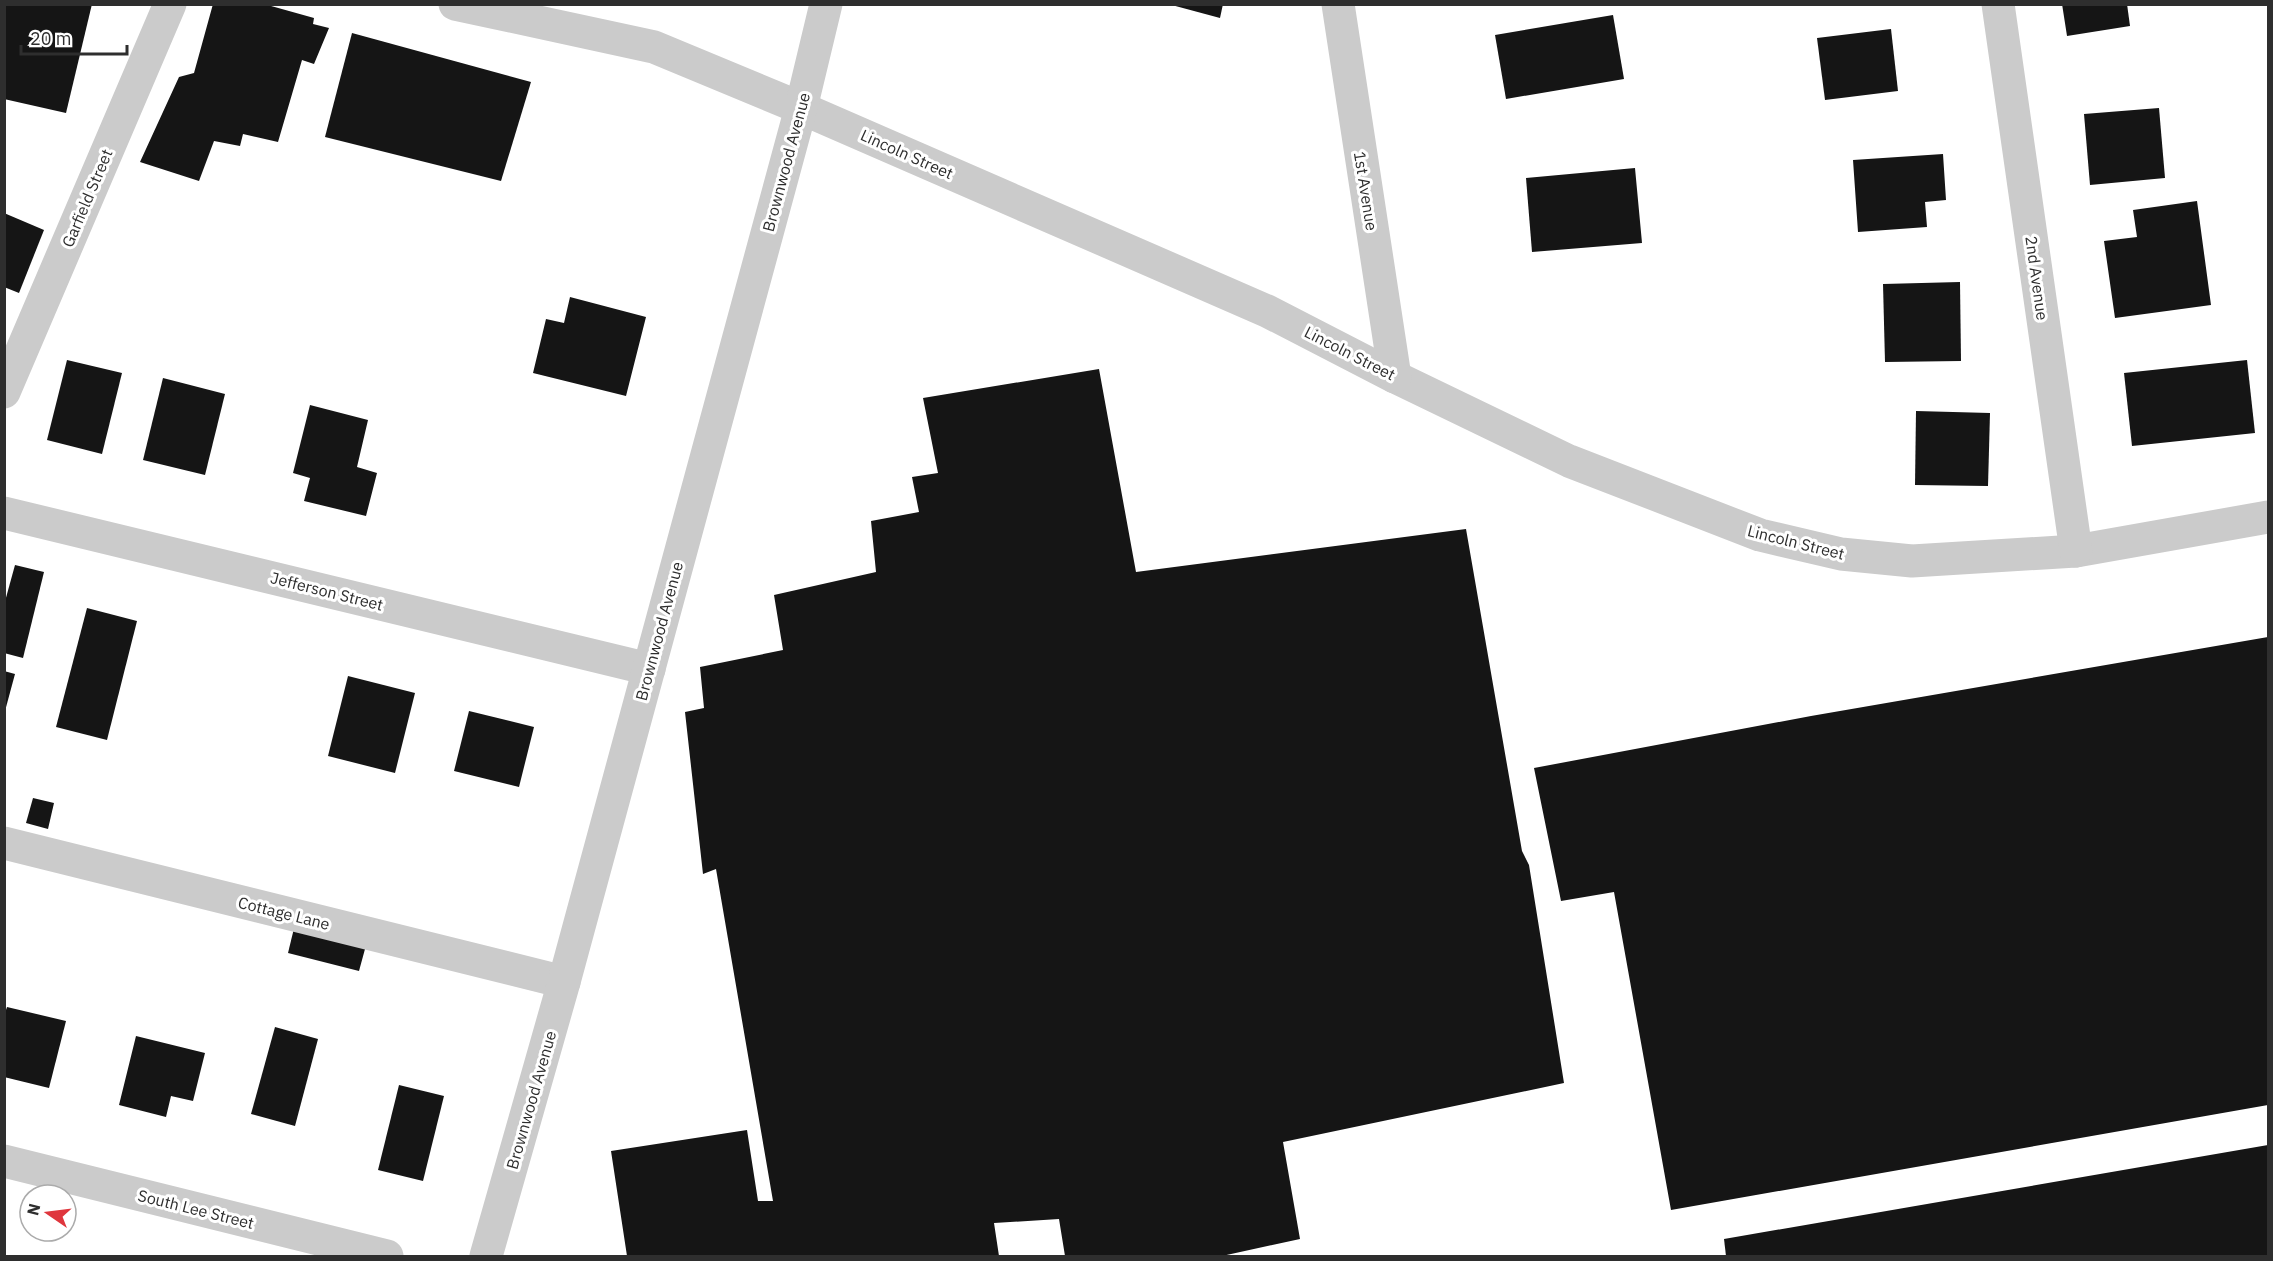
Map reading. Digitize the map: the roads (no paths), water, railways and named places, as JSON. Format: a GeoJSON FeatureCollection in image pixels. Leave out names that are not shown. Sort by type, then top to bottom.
{"type":"FeatureCollection","features":[{"type":"Feature","properties":{"kind":"street","name":"Garfield Street"},"geometry":{"type":"LineString","coordinates":[[4,392],[170,4]]}},
{"type":"Feature","properties":{"kind":"street","name":"Lincoln Street"},"geometry":{"type":"LineString","coordinates":[[455,4],[654,47],[801,108],[1267,311],[1395,377],[1569,461],[1760,535],[1841,554],[1911,561],[2076,551],[2268,517]]}},
{"type":"Feature","properties":{"kind":"street"},"geometry":{"type":"LineString","coordinates":[[567,4],[654,47]]}},
{"type":"Feature","properties":{"kind":"street","name":"Brownwood Avenue"},"geometry":{"type":"LineString","coordinates":[[486,1257],[649,669],[801,108],[826,4]]}},
{"type":"Feature","properties":{"kind":"street","name":"1st Avenue"},"geometry":{"type":"LineString","coordinates":[[1338,4],[1395,377]]}},
{"type":"Feature","properties":{"kind":"street","name":"2nd Avenue"},"geometry":{"type":"LineString","coordinates":[[1998,4],[2076,551]]}},
{"type":"Feature","properties":{"kind":"street","name":"Jefferson Street"},"geometry":{"type":"LineString","coordinates":[[4,513],[649,669]]}},
{"type":"Feature","properties":{"kind":"street","name":"Cottage Lane"},"geometry":{"type":"LineString","coordinates":[[4,843],[564,982]]}},
{"type":"Feature","properties":{"kind":"street","name":"South Lee Street"},"geometry":{"type":"LineString","coordinates":[[4,1161],[387,1257]]}}]}
